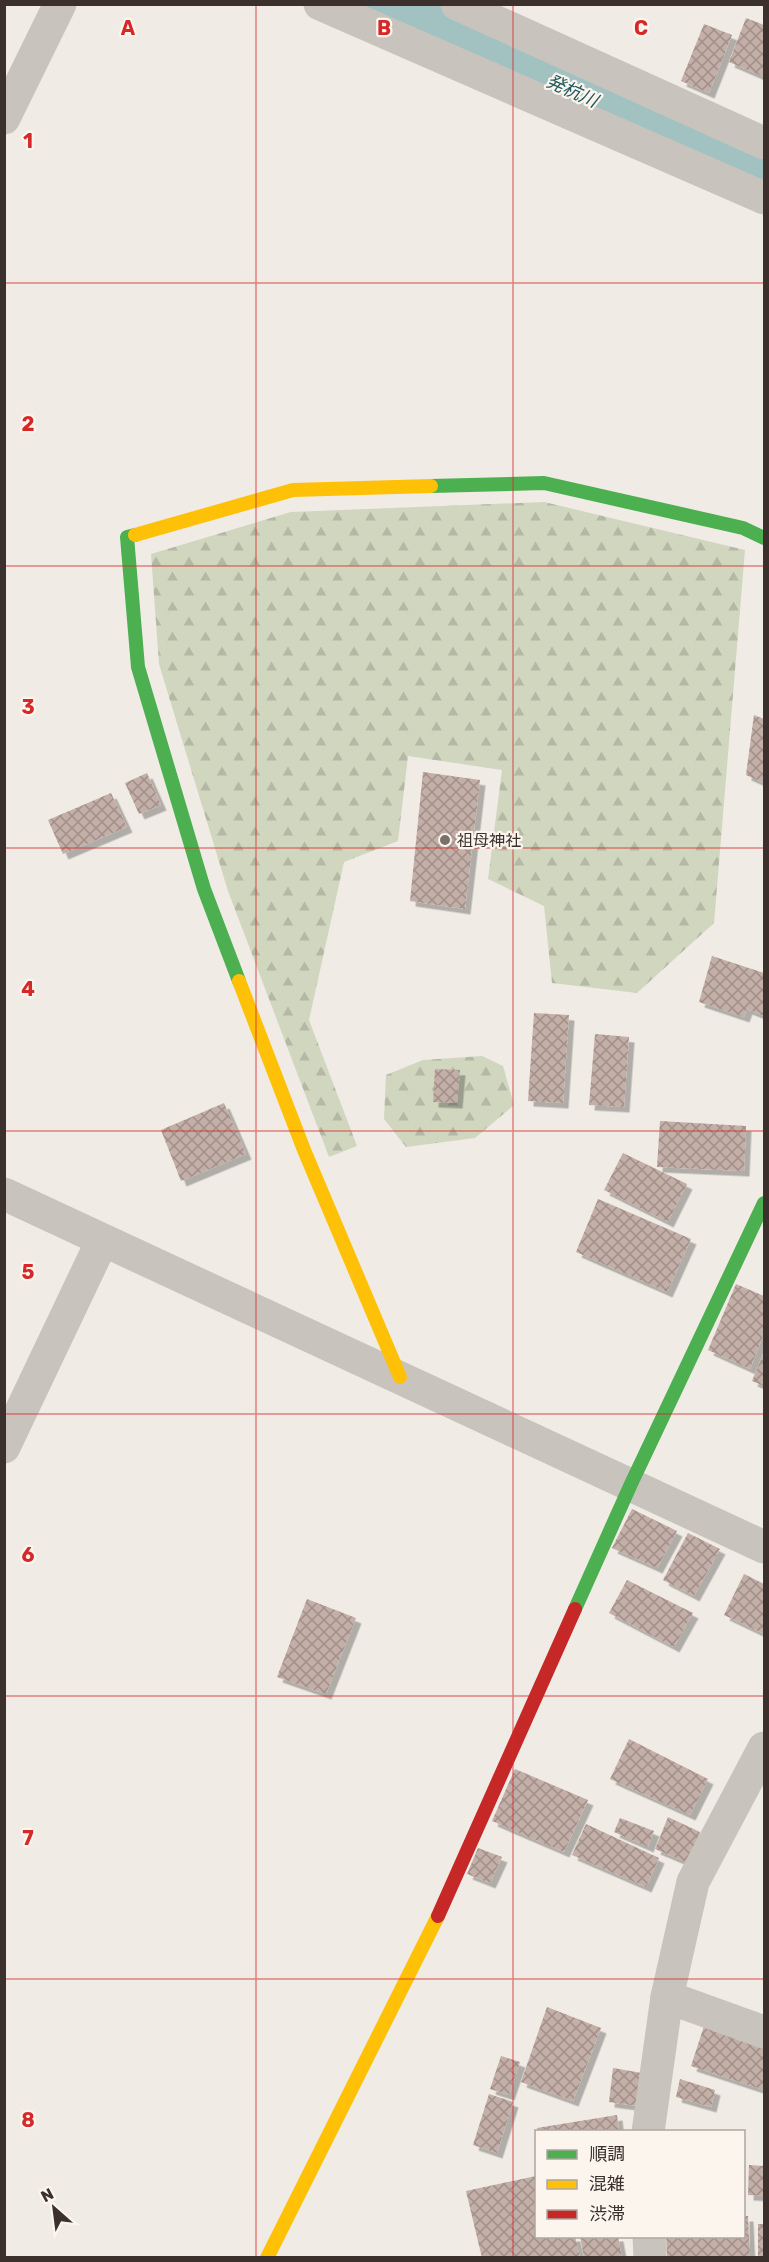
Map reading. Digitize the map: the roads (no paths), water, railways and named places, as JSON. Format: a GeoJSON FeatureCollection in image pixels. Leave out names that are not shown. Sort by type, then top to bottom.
{"type":"FeatureCollection","features":[{"type":"Feature","properties":{"kind":"street"},"geometry":{"type":"LineString","coordinates":[[4,118],[60,4]]}},
{"type":"Feature","properties":{"kind":"street"},"geometry":{"type":"LineString","coordinates":[[320,4],[765,198]]}},
{"type":"Feature","properties":{"kind":"street"},"geometry":{"type":"LineString","coordinates":[[457,4],[765,143]]}},
{"type":"Feature","properties":{"kind":"street"},"geometry":{"type":"LineString","coordinates":[[400,1377],[304,1150],[204,889],[138,667],[127,537],[293,490],[544,483],[743,528],[765,538]]}},
{"type":"Feature","properties":{"kind":"street"},"geometry":{"type":"LineString","coordinates":[[4,1194],[765,1547]]}},
{"type":"Feature","properties":{"kind":"street"},"geometry":{"type":"LineString","coordinates":[[267,2258],[444,1904],[631,1484],[765,1203]]}},
{"type":"Feature","properties":{"kind":"street"},"geometry":{"type":"LineString","coordinates":[[4,1447],[102,1241]]}},
{"type":"Feature","properties":{"kind":"street"},"geometry":{"type":"LineString","coordinates":[[648,2130],[667,1997],[693,1882],[765,1748]]}},
{"type":"Feature","properties":{"kind":"street"},"geometry":{"type":"LineString","coordinates":[[667,1997],[765,2032]]}},
{"type":"Feature","properties":{"kind":"street"},"geometry":{"type":"LineString","coordinates":[[649,2238],[650,2258]]}},
{"type":"Feature","properties":{"kind":"waterway","name":"発杭川"},"geometry":{"type":"LineString","coordinates":[[379,4],[764,177]]}},
{"type":"Feature","properties":{"kind":"place","name":"祖母神社"},"geometry":{"type":"Point","coordinates":[445,840]}}]}
